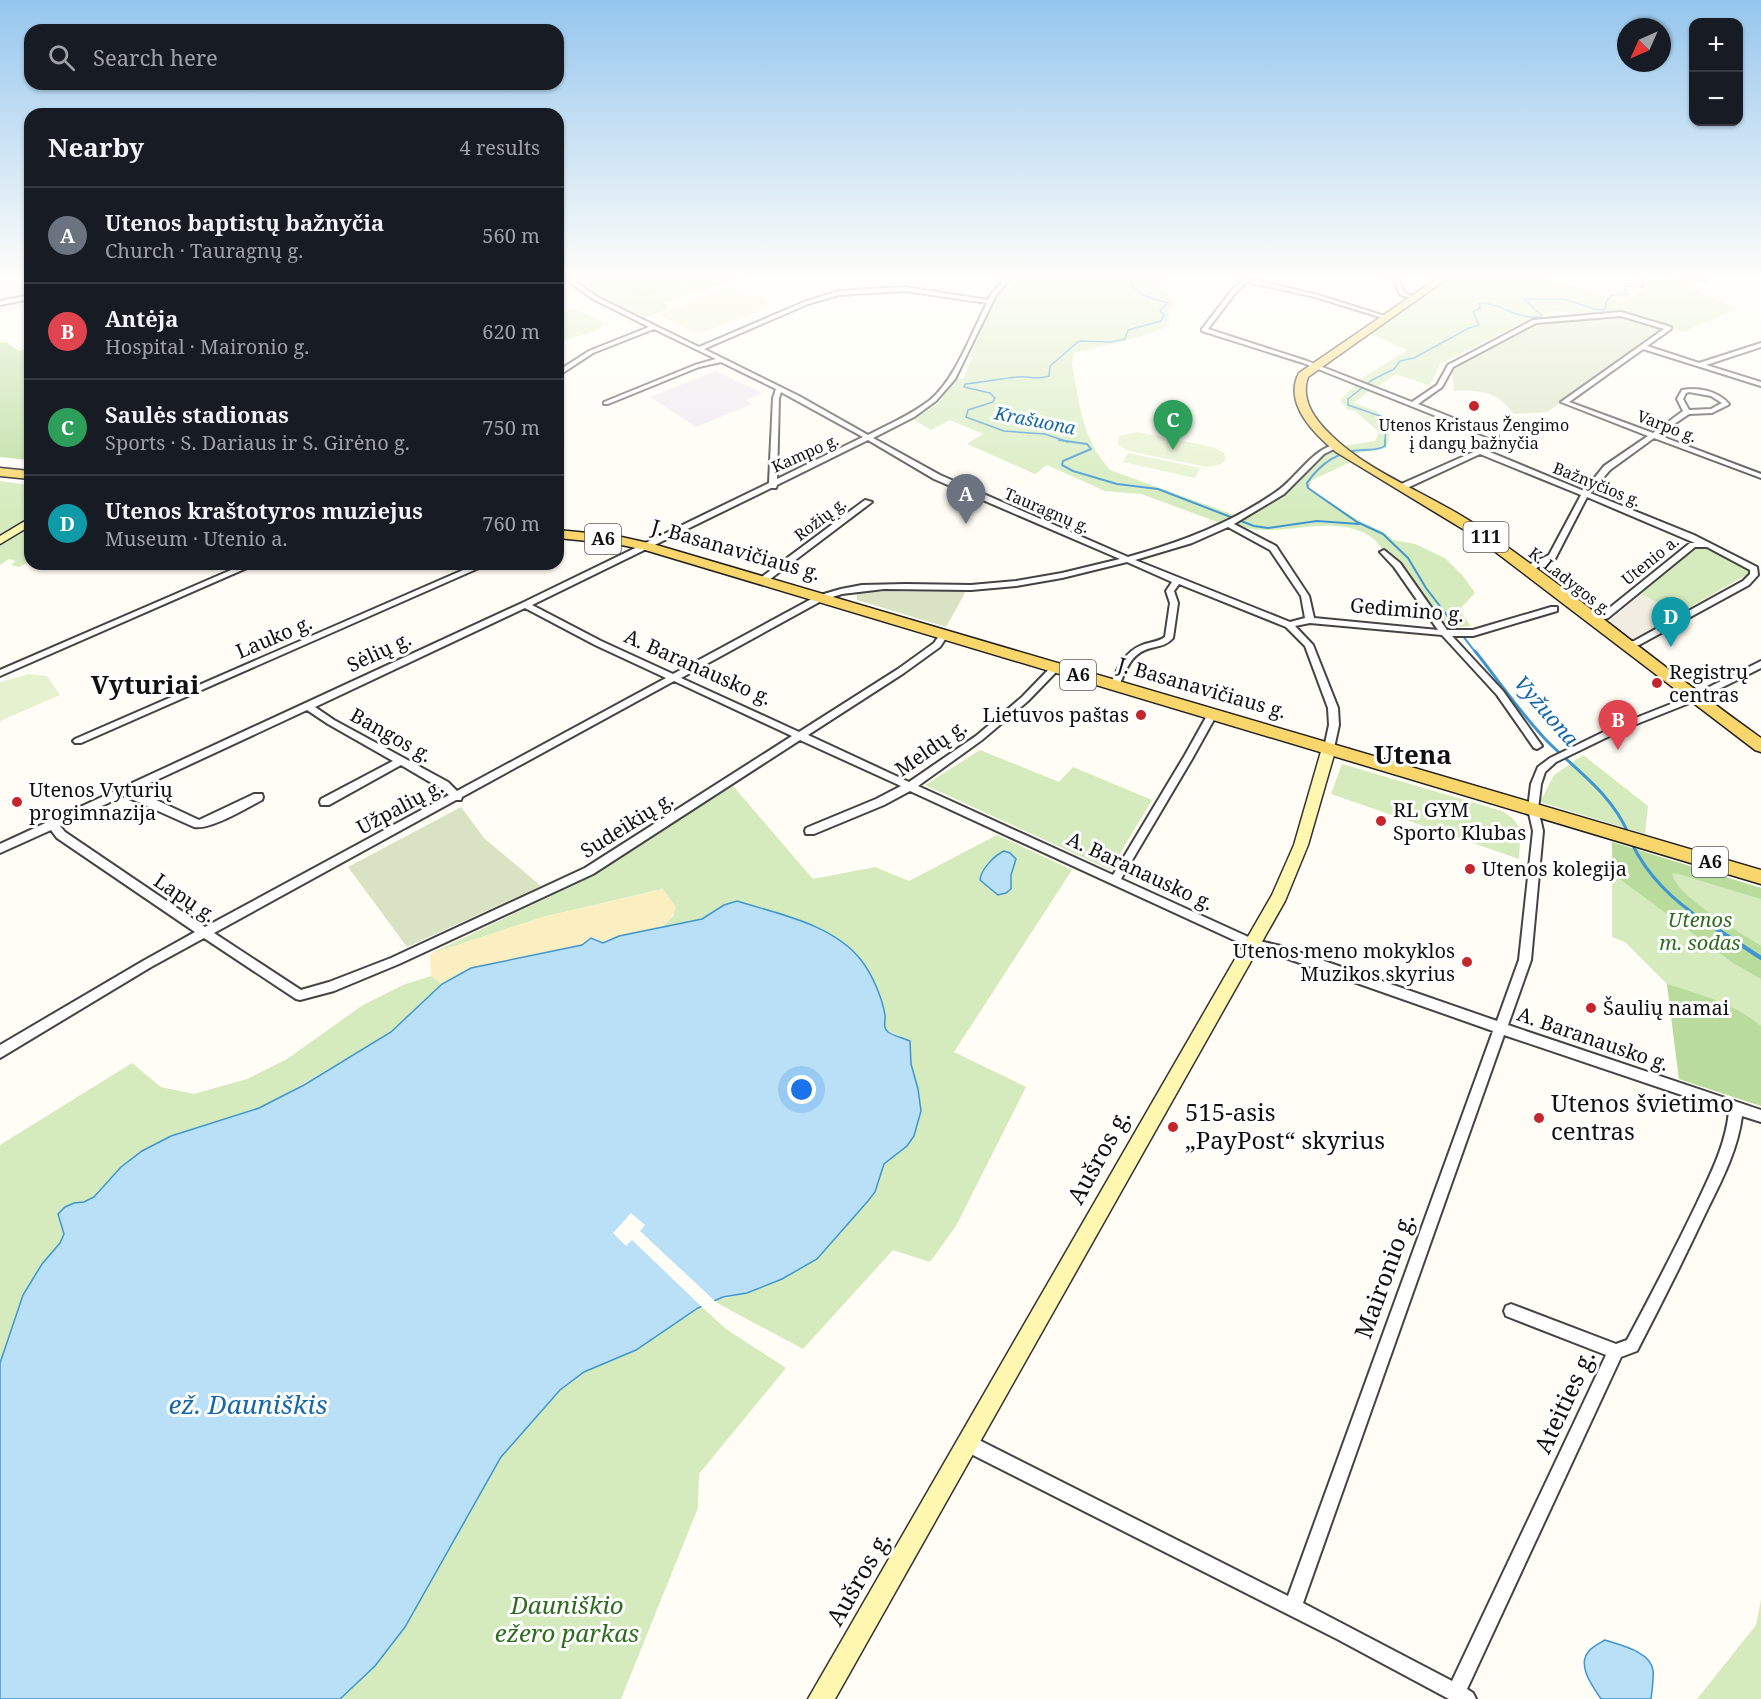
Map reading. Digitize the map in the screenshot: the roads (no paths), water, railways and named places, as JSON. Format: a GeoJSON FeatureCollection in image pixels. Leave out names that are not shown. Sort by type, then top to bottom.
{"type":"FeatureCollection","features":[{"type":"Feature","properties":{"kind":"main road","name":"K. Ladygos g."},"geometry":{"type":"LineString","coordinates":[[1330,354],[1303,375],[1299,384],[1299,395],[1314,424],[1343,451],[1471,527],[1626,645]]}},
{"type":"Feature","properties":{"kind":"main road"},"geometry":{"type":"LineString","coordinates":[[0,472],[24,474]]}},
{"type":"Feature","properties":{"kind":"main road","name":"J. Basanavičiaus g."},"geometry":{"type":"LineString","coordinates":[[564,535],[617,540],[648,547],[1761,877]]}},
{"type":"Feature","properties":{"kind":"main road","name":"111"},"geometry":{"type":"LineString","coordinates":[[1626,645],[1761,746]]}},
{"type":"Feature","properties":{"kind":"street"},"geometry":{"type":"LineString","coordinates":[[564,370],[588,354]]}},
{"type":"Feature","properties":{"kind":"street","name":"Tauragnų g."},"geometry":{"type":"LineString","coordinates":[[710,354],[776,386],[922,470],[1177,581],[1289,625]]}},
{"type":"Feature","properties":{"kind":"street","name":"Kampo g."},"geometry":{"type":"LineString","coordinates":[[776,386],[773,486],[920,411],[946,387],[963,354]]}},
{"type":"Feature","properties":{"kind":"street"},"geometry":{"type":"LineString","coordinates":[[1280,354],[1314,365],[1496,437],[1480,451],[1402,487]]}},
{"type":"Feature","properties":{"kind":"street"},"geometry":{"type":"LineString","coordinates":[[1413,404],[1440,386],[1450,366],[1472,354]]}},
{"type":"Feature","properties":{"kind":"street","name":"Varpo g."},"geometry":{"type":"LineString","coordinates":[[1632,354],[1564,402],[1761,476]]}},
{"type":"Feature","properties":{"kind":"street"},"geometry":{"type":"LineString","coordinates":[[1670,354],[1761,384]]}},
{"type":"Feature","properties":{"kind":"street"},"geometry":{"type":"LineString","coordinates":[[1701,364],[1732,354]]}},
{"type":"Feature","properties":{"kind":"street"},"geometry":{"type":"LineString","coordinates":[[606,403],[697,366],[721,360]]}},
{"type":"Feature","properties":{"kind":"street"},"geometry":{"type":"LineString","coordinates":[[1527,569],[1552,557],[1585,494],[1607,468],[1687,412],[1712,411],[1726,404],[1721,399],[1703,393],[1684,391],[1680,399],[1687,412]]}},
{"type":"Feature","properties":{"kind":"street","name":"Užpalių g."},"geometry":{"type":"LineString","coordinates":[[0,1052],[127,976],[820,598],[840,591],[869,587],[993,586],[1063,576],[1127,559],[1202,537],[1234,521],[1290,485],[1324,450],[1343,451]]}},
{"type":"Feature","properties":{"kind":"street","name":"Bažnyčios g."},"geometry":{"type":"LineString","coordinates":[[1480,451],[1691,537],[1703,544]]}},
{"type":"Feature","properties":{"kind":"street","name":"Sėlių g."},"geometry":{"type":"LineString","coordinates":[[0,849],[525,605],[773,486]]}},
{"type":"Feature","properties":{"kind":"street","name":"Rožių g."},"geometry":{"type":"LineString","coordinates":[[762,581],[868,502]]}},
{"type":"Feature","properties":{"kind":"street"},"geometry":{"type":"LineString","coordinates":[[1234,521],[1273,548],[1305,596],[1310,620]]}},
{"type":"Feature","properties":{"kind":"street"},"geometry":{"type":"LineString","coordinates":[[0,541],[24,525]]}},
{"type":"Feature","properties":{"kind":"street","name":"Utenio a."},"geometry":{"type":"LineString","coordinates":[[1593,620],[1605,616],[1690,547],[1703,544],[1757,567],[1754,575],[1746,583],[1636,643],[1626,645]]}},
{"type":"Feature","properties":{"kind":"street"},"geometry":{"type":"LineString","coordinates":[[1097,567],[1109,551]]}},
{"type":"Feature","properties":{"kind":"street"},"geometry":{"type":"LineString","coordinates":[[1384,552],[1397,565],[1448,633],[1500,693],[1537,746]]}},
{"type":"Feature","properties":{"kind":"street"},"geometry":{"type":"LineString","coordinates":[[0,673],[238,570]]}},
{"type":"Feature","properties":{"kind":"street","name":"Lauko g."},"geometry":{"type":"LineString","coordinates":[[78,741],[470,570]]}},
{"type":"Feature","properties":{"kind":"street"},"geometry":{"type":"LineString","coordinates":[[1115,686],[1127,658],[1143,647],[1163,643],[1169,638],[1174,603],[1170,591],[1177,581]]}},
{"type":"Feature","properties":{"kind":"street","name":"A. Baranausko g."},"geometry":{"type":"LineString","coordinates":[[525,605],[598,643],[1253,944],[1281,951],[1761,1116]]}},
{"type":"Feature","properties":{"kind":"street","name":"Gedimino g."},"geometry":{"type":"LineString","coordinates":[[1289,625],[1310,620],[1448,633],[1473,633],[1554,609]]}},
{"type":"Feature","properties":{"kind":"street","name":"Aušros g."},"geometry":{"type":"LineString","coordinates":[[821,1699],[1253,944],[1293,866],[1334,725],[1333,708],[1309,645],[1289,625]]}},
{"type":"Feature","properties":{"kind":"street","name":"Sudeikių g."},"geometry":{"type":"LineString","coordinates":[[300,995],[330,987],[387,964],[572,880],[645,837],[901,671],[937,645],[944,635]]}},
{"type":"Feature","properties":{"kind":"street","name":"Maironio g."},"geometry":{"type":"LineString","coordinates":[[1293,1606],[1499,1027],[1517,986],[1527,949],[1538,831],[1533,809],[1536,784],[1542,770],[1553,760],[1621,727],[1694,698],[1761,664]]}},
{"type":"Feature","properties":{"kind":"street","name":"Meldų g."},"geometry":{"type":"LineString","coordinates":[[810,831],[880,802],[910,786],[979,738],[1025,699],[1054,668]]}},
{"type":"Feature","properties":{"kind":"street","name":"Bangos g."},"geometry":{"type":"LineString","coordinates":[[307,706],[331,722],[444,785],[457,797]]}},
{"type":"Feature","properties":{"kind":"street"},"geometry":{"type":"LineString","coordinates":[[1114,880],[1193,751],[1212,714]]}},
{"type":"Feature","properties":{"kind":"street"},"geometry":{"type":"LineString","coordinates":[[325,802],[401,761]]}},
{"type":"Feature","properties":{"kind":"street"},"geometry":{"type":"LineString","coordinates":[[129,789],[133,795],[198,824],[258,797]]}},
{"type":"Feature","properties":{"kind":"street","name":"Lapų g."},"geometry":{"type":"LineString","coordinates":[[53,825],[62,835],[300,995]]}},
{"type":"Feature","properties":{"kind":"street","name":"Ateities g."},"geometry":{"type":"LineString","coordinates":[[1462,1696],[1616,1351],[1632,1346],[1692,1228],[1728,1149],[1734,1128],[1736,1108]]}},
{"type":"Feature","properties":{"kind":"street"},"geometry":{"type":"LineString","coordinates":[[1511,1311],[1616,1351]]}},
{"type":"Feature","properties":{"kind":"street"},"geometry":{"type":"LineString","coordinates":[[967,1443],[1102,1514],[1293,1606],[1462,1696]]}},
{"type":"Feature","properties":{"kind":"water"},"geometry":{"type":"Polygon","coordinates":[[[1004,851],[1016,859],[1011,875],[1011,889],[998,895],[980,880],[989,863],[1004,851]]]}},
{"type":"Feature","properties":{"kind":"water","name":"ež. Dauniškis"},"geometry":{"type":"Polygon","coordinates":[[[737,901],[804,922],[836,937],[861,960],[876,986],[884,1008],[886,1030],[910,1041],[911,1064],[921,1111],[914,1136],[907,1146],[884,1164],[875,1192],[817,1259],[782,1279],[747,1293],[723,1297],[698,1308],[636,1350],[584,1372],[560,1390],[501,1457],[405,1627],[375,1666],[340,1699],[0,1699],[0,1363],[23,1295],[64,1234],[58,1214],[65,1207],[94,1197],[121,1167],[142,1151],[171,1136],[259,1108],[304,1085],[391,1032],[442,984],[471,968],[582,945],[591,938],[603,943],[619,936],[702,919],[724,905],[737,901]]]}},
{"type":"Feature","properties":{"kind":"water"},"geometry":{"type":"Polygon","coordinates":[[[1605,1640],[1640,1653],[1651,1663],[1653,1684],[1651,1699],[1601,1699],[1587,1676],[1584,1663],[1590,1650],[1605,1640]]]}},
{"type":"Feature","properties":{"kind":"waterway","name":"Krašuona"},"geometry":{"type":"LineString","coordinates":[[1064,354],[1050,366],[1049,376],[1017,377],[965,384],[964,387],[990,393],[995,398],[993,402],[968,410],[966,417],[1004,431],[1045,434],[1065,441]]}},
{"type":"Feature","properties":{"kind":"waterway"},"geometry":{"type":"LineString","coordinates":[[1385,442],[1386,425],[1383,417],[1348,405],[1348,399],[1372,380],[1394,369],[1400,361],[1421,354]]}},
{"type":"Feature","properties":{"kind":"waterway","name":"Krašuona"},"geometry":{"type":"LineString","coordinates":[[1059,440],[1065,441]]}},
{"type":"Feature","properties":{"kind":"waterway","name":"Krašuona"},"geometry":{"type":"LineString","coordinates":[[1065,441],[1087,444],[1091,449],[1063,461],[1062,465],[1073,471],[1117,484],[1158,489],[1254,526],[1268,528],[1317,521],[1359,524]]}},
{"type":"Feature","properties":{"kind":"waterway","name":"Krašuona"},"geometry":{"type":"LineString","coordinates":[[1385,442],[1385,446],[1379,449],[1353,451],[1330,460],[1312,476],[1307,483],[1308,488],[1357,522],[1383,534],[1408,558],[1426,588],[1476,653]]}},
{"type":"Feature","properties":{"kind":"waterway","name":"Vyžuona"},"geometry":{"type":"LineString","coordinates":[[1475,651],[1537,731],[1603,794],[1613,806],[1628,833]]}},
{"type":"Feature","properties":{"kind":"waterway","name":"Vyžuona"},"geometry":{"type":"LineString","coordinates":[[1631,842],[1645,866],[1662,887],[1705,922]]}},
{"type":"Feature","properties":{"kind":"waterway","name":"Vyžuona"},"geometry":{"type":"LineString","coordinates":[[1703,920],[1761,958]]}},
{"type":"Feature","properties":{"kind":"place","name":"Utenos Kristaus Žengimo į dangų bažnyčia"},"geometry":{"type":"Point","coordinates":[1474,406]}},
{"type":"Feature","properties":{"kind":"place","name":"Saulės stadionas"},"geometry":{"type":"Point","coordinates":[1173,450]}},
{"type":"Feature","properties":{"kind":"place","name":"Utenos baptistų bažnyčia"},"geometry":{"type":"Point","coordinates":[966,524]}},
{"type":"Feature","properties":{"kind":"place","name":"Utenos kraštotyros muziejus"},"geometry":{"type":"Point","coordinates":[1671,647]}},
{"type":"Feature","properties":{"kind":"place","name":"Registrų centras"},"geometry":{"type":"Point","coordinates":[1657,683]}},
{"type":"Feature","properties":{"kind":"place","name":"Lietuvos paštas"},"geometry":{"type":"Point","coordinates":[1141,715]}},
{"type":"Feature","properties":{"kind":"place","name":"Antėja"},"geometry":{"type":"Point","coordinates":[1618,750]}},
{"type":"Feature","properties":{"kind":"place","name":"Utenos Vyturių progimnazija"},"geometry":{"type":"Point","coordinates":[17,802]}},
{"type":"Feature","properties":{"kind":"place","name":"RL GYM Sporto Klubas"},"geometry":{"type":"Point","coordinates":[1381,821]}},
{"type":"Feature","properties":{"kind":"place","name":"Utenos kolegija"},"geometry":{"type":"Point","coordinates":[1470,869]}},
{"type":"Feature","properties":{"kind":"place","name":"Utenos meno mokyklos Muzikos skyrius"},"geometry":{"type":"Point","coordinates":[1467,962]}},
{"type":"Feature","properties":{"kind":"place","name":"Šaulių namai"},"geometry":{"type":"Point","coordinates":[1591,1008]}},
{"type":"Feature","properties":{"kind":"place","name":"Utenos švietimo centras"},"geometry":{"type":"Point","coordinates":[1539,1118]}},
{"type":"Feature","properties":{"kind":"place","name":"515-asis „PayPost“ skyrius"},"geometry":{"type":"Point","coordinates":[1173,1127]}},
{"type":"Feature","properties":{"kind":"district","name":"Vyturiai"},"geometry":{"type":"Point","coordinates":[145,685]}},
{"type":"Feature","properties":{"kind":"district","name":"Utena"},"geometry":{"type":"Point","coordinates":[1413,755]}},
{"type":"Feature","properties":{"kind":"park label","name":"Utenos m. sodas"},"geometry":{"type":"Point","coordinates":[1700,932]}},
{"type":"Feature","properties":{"kind":"park label","name":"Dauniškio ežero parkas"},"geometry":{"type":"Point","coordinates":[567,1620]}}]}
